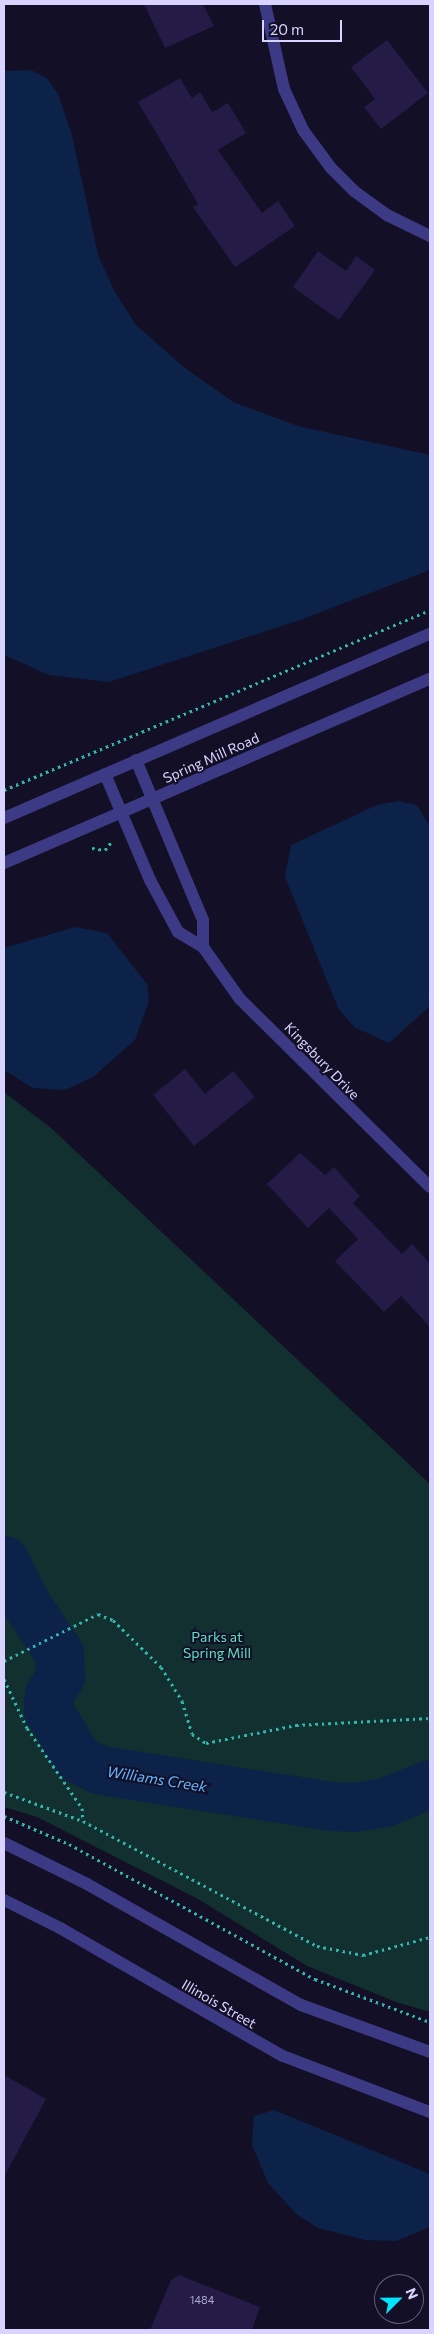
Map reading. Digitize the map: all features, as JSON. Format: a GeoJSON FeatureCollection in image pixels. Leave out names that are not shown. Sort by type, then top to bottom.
{"type":"FeatureCollection","features":[{"type":"Feature","properties":{"kind":"street"},"geometry":{"type":"LineString","coordinates":[[265,4],[272,46],[284,89],[304,130],[331,168],[354,190],[387,215],[430,236]]}},
{"type":"Feature","properties":{"kind":"street","name":"Spring Mill Road"},"geometry":{"type":"LineString","coordinates":[[4,818],[430,634]]}},
{"type":"Feature","properties":{"kind":"street","name":"Spring Mill Road"},"geometry":{"type":"LineString","coordinates":[[4,863],[430,679]]}},
{"type":"Feature","properties":{"kind":"street"},"geometry":{"type":"LineString","coordinates":[[136,760],[203,920],[203,947]]}},
{"type":"Feature","properties":{"kind":"street","name":"Kingsbury Drive"},"geometry":{"type":"LineString","coordinates":[[105,774],[150,880],[178,932],[203,947],[240,999],[430,1188]]}},
{"type":"Feature","properties":{"kind":"street"},"geometry":{"type":"LineString","coordinates":[[4,1843],[87,1884],[301,2004],[430,2052]]}},
{"type":"Feature","properties":{"kind":"street","name":"Illinois Street"},"geometry":{"type":"LineString","coordinates":[[4,1900],[60,1928],[283,2056],[430,2112]]}},
{"type":"Feature","properties":{"kind":"path"},"geometry":{"type":"LineString","coordinates":[[4,790],[430,610]]}},
{"type":"Feature","properties":{"kind":"path"},"geometry":{"type":"LineString","coordinates":[[4,1660],[70,1625],[98,1614],[113,1620],[161,1667],[182,1701],[192,1734],[206,1743],[296,1725],[430,1718]]}},
{"type":"Feature","properties":{"kind":"path"},"geometry":{"type":"LineString","coordinates":[[4,1679],[27,1728],[82,1808],[83,1821]]}},
{"type":"Feature","properties":{"kind":"path"},"geometry":{"type":"LineString","coordinates":[[4,1792],[83,1821],[317,1946],[363,1955],[430,1937]]}},
{"type":"Feature","properties":{"kind":"path"},"geometry":{"type":"LineString","coordinates":[[4,1816],[70,1844],[315,1979],[430,2022]]}},
{"type":"Feature","properties":{"kind":"green space","name":"Parks at Spring Mill"},"geometry":{"type":"Polygon","coordinates":[[[4,1092],[51,1128],[430,1484],[430,2012],[396,2002],[307,1966],[198,1899],[37,1817],[4,1807],[4,1092]]]}},
{"type":"Feature","properties":{"kind":"water"},"geometry":{"type":"Polygon","coordinates":[[[31,70],[47,78],[58,94],[72,135],[98,255],[115,292],[136,325],[185,368],[233,402],[298,426],[430,455],[430,570],[303,619],[109,682],[49,675],[4,655],[4,71],[31,70]]]}},
{"type":"Feature","properties":{"kind":"water"},"geometry":{"type":"Polygon","coordinates":[[[398,801],[417,805],[430,827],[430,1006],[389,1043],[354,1027],[338,1008],[285,877],[291,845],[377,805],[398,801]]]}},
{"type":"Feature","properties":{"kind":"water"},"geometry":{"type":"Polygon","coordinates":[[[75,927],[107,933],[147,984],[149,1001],[135,1040],[93,1077],[65,1090],[33,1088],[4,1070],[4,948],[75,927]]]}},
{"type":"Feature","properties":{"kind":"water"},"geometry":{"type":"Polygon","coordinates":[[[274,2110],[430,2174],[430,2227],[396,2241],[365,2240],[318,2228],[296,2214],[268,2183],[252,2145],[254,2116],[274,2110]]]}},
{"type":"Feature","properties":{"kind":"building"},"geometry":{"type":"Polygon","coordinates":[[[144,4],[203,4],[214,26],[165,48],[144,4]]]}},
{"type":"Feature","properties":{"kind":"building"},"geometry":{"type":"Polygon","coordinates":[[[387,40],[428,93],[381,129],[364,107],[375,99],[351,67],[387,40]]]}},
{"type":"Feature","properties":{"kind":"building"},"geometry":{"type":"Polygon","coordinates":[[[180,78],[192,98],[200,92],[212,112],[228,103],[246,133],[218,150],[262,213],[278,201],[295,226],[235,267],[193,207],[198,204],[138,102],[180,78]]]}},
{"type":"Feature","properties":{"kind":"building"},"geometry":{"type":"Polygon","coordinates":[[[318,251],[346,271],[356,256],[375,270],[339,320],[293,287],[318,251]]]}},
{"type":"Feature","properties":{"kind":"building"},"geometry":{"type":"Polygon","coordinates":[[[185,1069],[205,1094],[233,1071],[255,1097],[194,1146],[153,1095],[185,1069]]]}},
{"type":"Feature","properties":{"kind":"building"},"geometry":{"type":"Polygon","coordinates":[[[300,1153],[325,1175],[334,1167],[360,1196],[353,1203],[402,1254],[412,1244],[430,1264],[430,1327],[401,1296],[384,1312],[335,1261],[358,1239],[329,1208],[308,1228],[267,1184],[300,1153]]]}},
{"type":"Feature","properties":{"kind":"building"},"geometry":{"type":"Polygon","coordinates":[[[4,2075],[46,2099],[4,2177],[4,2075]]]}},
{"type":"Feature","properties":{"kind":"building"},"geometry":{"type":"Polygon","coordinates":[[[179,2275],[260,2307],[252,2330],[150,2330],[171,2280],[179,2275]]]}},
{"type":"Feature","properties":{"kind":"waterway","name":"Williams Creek"},"geometry":{"type":"LineString","coordinates":[[4,1560],[25,1602],[59,1653],[60,1676],[49,1694],[48,1710],[78,1759],[101,1770],[330,1806],[354,1807],[384,1802],[430,1784]]}}]}
